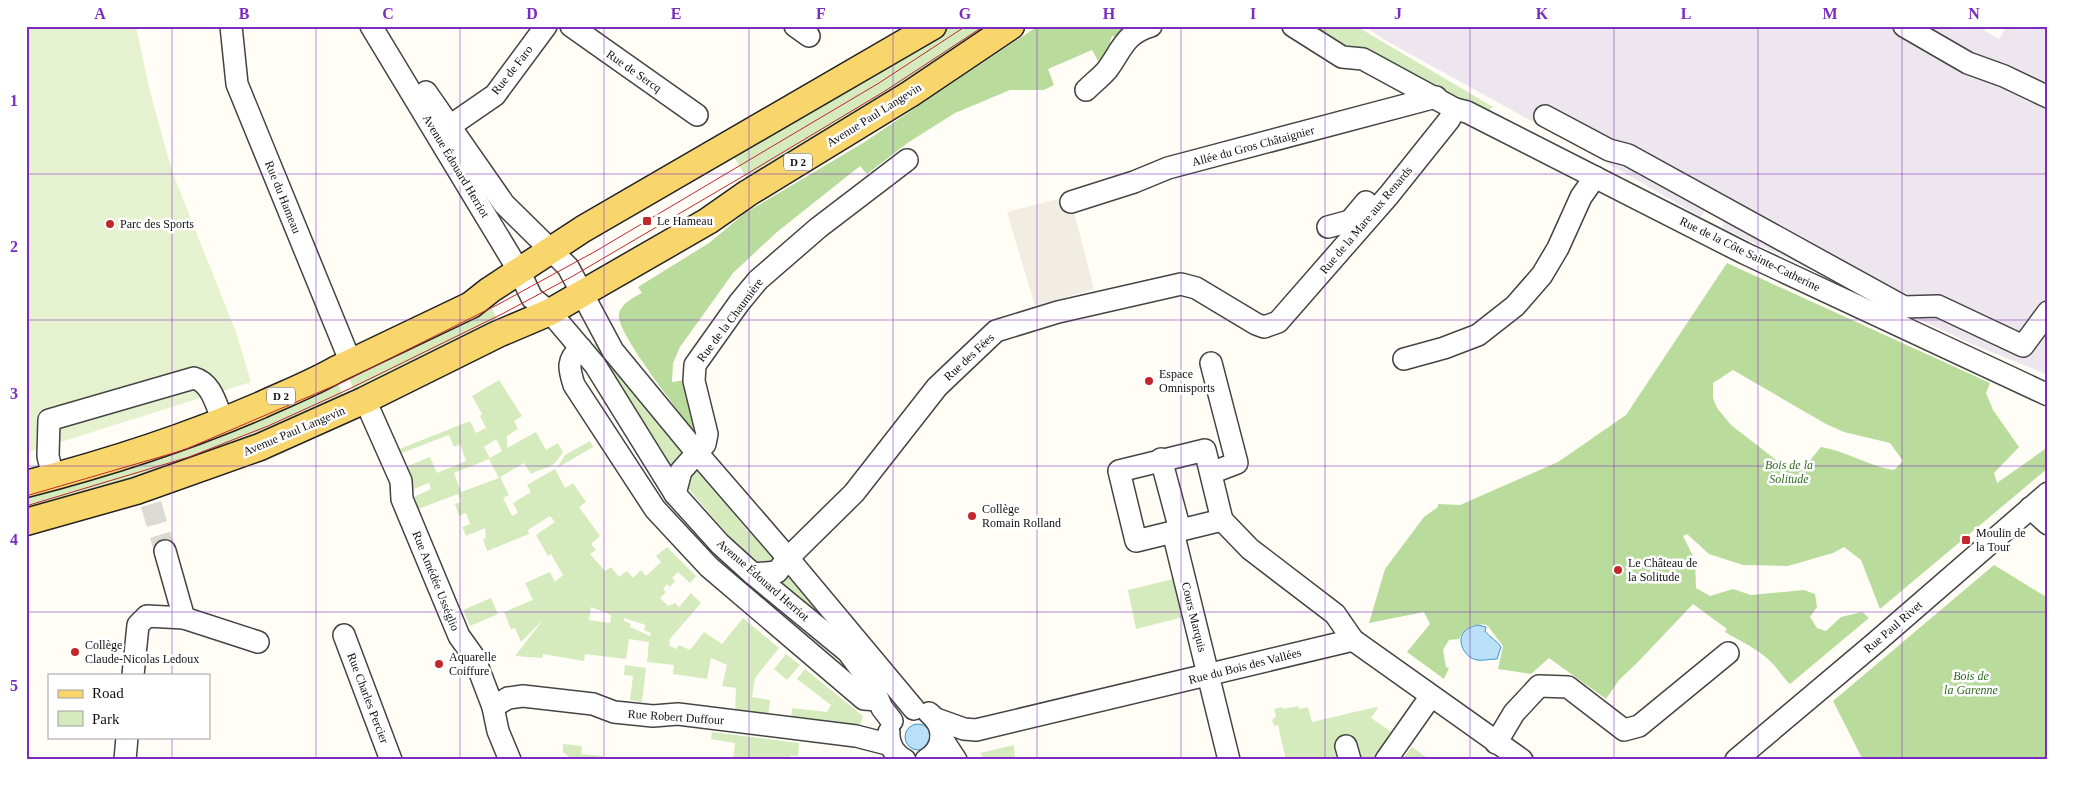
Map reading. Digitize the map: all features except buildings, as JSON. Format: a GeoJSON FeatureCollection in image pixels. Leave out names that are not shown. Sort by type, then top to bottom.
{"type":"FeatureCollection","features":[{"type":"Feature","properties":{"kind":"main road","name":"D 2"},"geometry":{"type":"LineString","coordinates":[[26,484],[133,454],[223,421],[320,379],[471,305],[583,229],[933,26]]}},
{"type":"Feature","properties":{"kind":"main road","name":"Avenue Paul Langevin"},"geometry":{"type":"LineString","coordinates":[[26,522],[149,495],[365,400],[498,334],[550,312],[708,221],[748,193],[910,94],[1011,26]]}},
{"type":"Feature","properties":{"kind":"street","name":"Rue du Hameau"},"geometry":{"type":"LineString","coordinates":[[232,26],[237,84],[352,362]]}},
{"type":"Feature","properties":{"kind":"street","name":"Avenue Édouard Herriot"},"geometry":{"type":"LineString","coordinates":[[371,26],[519,271]]}},
{"type":"Feature","properties":{"kind":"street","name":"Avenue Édouard Herriot"},"geometry":{"type":"LineString","coordinates":[[379,26],[504,204],[551,252]]}},
{"type":"Feature","properties":{"kind":"street","name":"Rue de Faro"},"geometry":{"type":"LineString","coordinates":[[450,126],[495,95],[546,26]]}},
{"type":"Feature","properties":{"kind":"street","name":"Rue de Sercq"},"geometry":{"type":"LineString","coordinates":[[572,26],[697,115]]}},
{"type":"Feature","properties":{"kind":"street"},"geometry":{"type":"LineString","coordinates":[[1086,90],[1106,71],[1124,42],[1132,34],[1151,26]]}},
{"type":"Feature","properties":{"kind":"street","name":"Rue de la Côte Sainte-Catherine"},"geometry":{"type":"LineString","coordinates":[[1293,26],[1342,56],[1363,58],[1461,111],[1744,253],[2048,395]]}},
{"type":"Feature","properties":{"kind":"street"},"geometry":{"type":"LineString","coordinates":[[1904,26],[1968,63],[2004,76],[2048,98]]}},
{"type":"Feature","properties":{"kind":"street","name":"Avenue Édouard Herriot"},"geometry":{"type":"LineString","coordinates":[[392,61],[402,69],[432,116],[439,122],[450,126]]}},
{"type":"Feature","properties":{"kind":"street","name":"Allée du Gros Châtaignier"},"geometry":{"type":"LineString","coordinates":[[1071,202],[1134,182],[1168,168],[1436,97]]}},
{"type":"Feature","properties":{"kind":"street","name":"Rue de la Mare aux Renards"},"geometry":{"type":"LineString","coordinates":[[1272,325],[1283,318],[1449,120],[1461,111]]}},
{"type":"Feature","properties":{"kind":"street"},"geometry":{"type":"LineString","coordinates":[[1545,116],[1609,150],[1628,155],[1904,307],[1938,306],[2023,346],[2048,312]]}},
{"type":"Feature","properties":{"kind":"street","name":"Rue de la Chaumière"},"geometry":{"type":"LineString","coordinates":[[698,454],[705,444],[707,434],[694,381],[695,365],[739,303],[758,280],[818,228],[907,160]]}},
{"type":"Feature","properties":{"kind":"street"},"geometry":{"type":"LineString","coordinates":[[1404,359],[1444,348],[1478,335],[1515,306],[1542,275],[1558,248],[1581,197],[1595,177]]}},
{"type":"Feature","properties":{"kind":"street"},"geometry":{"type":"LineString","coordinates":[[1328,227],[1350,220],[1372,196],[1388,195]]}},
{"type":"Feature","properties":{"kind":"street"},"geometry":{"type":"LineString","coordinates":[[551,252],[568,267],[582,294]]}},
{"type":"Feature","properties":{"kind":"street"},"geometry":{"type":"LineString","coordinates":[[519,271],[532,298],[550,312]]}},
{"type":"Feature","properties":{"kind":"street","name":"Rue des Fées"},"geometry":{"type":"LineString","coordinates":[[753,574],[777,572],[788,558],[854,494],[937,386],[996,331],[1058,312],[1181,284],[1196,288],[1256,324],[1264,327],[1272,325]]}},
{"type":"Feature","properties":{"kind":"street","name":"Avenue Édouard Herriot"},"geometry":{"type":"LineString","coordinates":[[582,294],[613,351],[914,709]]}},
{"type":"Feature","properties":{"kind":"street","name":"Avenue Édouard Herriot"},"geometry":{"type":"LineString","coordinates":[[550,312],[595,364],[675,494],[720,544],[753,574],[848,652],[871,683],[882,708],[892,722]]}},
{"type":"Feature","properties":{"kind":"street"},"geometry":{"type":"LineString","coordinates":[[581,348],[572,355],[569,366],[574,385],[654,509],[709,567],[864,699],[878,700]]}},
{"type":"Feature","properties":{"kind":"street"},"geometry":{"type":"LineString","coordinates":[[1211,363],[1237,463],[1211,473]]}},
{"type":"Feature","properties":{"kind":"street"},"geometry":{"type":"LineString","coordinates":[[53,477],[48,456],[49,420],[194,378],[202,380],[207,384],[223,421]]}},
{"type":"Feature","properties":{"kind":"street","name":"Rue Amédée Usséglio"},"geometry":{"type":"LineString","coordinates":[[365,400],[401,481],[402,499],[458,636],[474,656],[493,707],[498,731],[510,760]]}},
{"type":"Feature","properties":{"kind":"street"},"geometry":{"type":"LineString","coordinates":[[1222,520],[1136,541],[1119,470],[1205,450],[1222,520],[1250,549],[1334,614],[1353,640],[1522,760]]}},
{"type":"Feature","properties":{"kind":"street"},"geometry":{"type":"LineString","coordinates":[[675,494],[681,471],[698,454]]}},
{"type":"Feature","properties":{"kind":"street","name":"Cours Marquis"},"geometry":{"type":"LineString","coordinates":[[1161,459],[1208,676],[1229,760]]}},
{"type":"Feature","properties":{"kind":"street","name":"Rue Paul Rivet"},"geometry":{"type":"LineString","coordinates":[[1736,760],[2048,493]]}},
{"type":"Feature","properties":{"kind":"street"},"geometry":{"type":"LineString","coordinates":[[2030,508],[2048,524]]}},
{"type":"Feature","properties":{"kind":"street"},"geometry":{"type":"LineString","coordinates":[[165,552],[184,618]]}},
{"type":"Feature","properties":{"kind":"street"},"geometry":{"type":"LineString","coordinates":[[133,674],[138,625],[147,616],[184,618],[258,642]]}},
{"type":"Feature","properties":{"kind":"street","name":"Rue Charles Percier"},"geometry":{"type":"LineString","coordinates":[[344,635],[391,760]]}},
{"type":"Feature","properties":{"kind":"street","name":"Rue du Bois des Vallées"},"geometry":{"type":"LineString","coordinates":[[914,709],[930,713],[939,728],[976,730],[1353,640]]}},
{"type":"Feature","properties":{"kind":"street"},"geometry":{"type":"LineString","coordinates":[[1496,743],[1514,713],[1540,686],[1568,687],[1624,730],[1639,726],[1728,653]]}},
{"type":"Feature","properties":{"kind":"street","name":"Rue Robert Duffour"},"geometry":{"type":"LineString","coordinates":[[493,707],[508,698],[523,696],[593,704],[614,712],[652,716],[678,714],[856,736],[897,755]]}},
{"type":"Feature","properties":{"kind":"street"},"geometry":{"type":"LineString","coordinates":[[1386,760],[1431,696]]}},
{"type":"Feature","properties":{"kind":"street"},"geometry":{"type":"LineString","coordinates":[[897,755],[889,729],[898,715],[914,709]]}},
{"type":"Feature","properties":{"kind":"street"},"geometry":{"type":"LineString","coordinates":[[926,760],[936,752],[939,728]]}},
{"type":"Feature","properties":{"kind":"street"},"geometry":{"type":"LineString","coordinates":[[939,728],[956,760]]}},
{"type":"Feature","properties":{"kind":"street"},"geometry":{"type":"LineString","coordinates":[[125,760],[127,738]]}},
{"type":"Feature","properties":{"kind":"shaded area"},"geometry":{"type":"Polygon","coordinates":[[[1365,26],[1977,26],[1999,39],[2007,26],[2048,26],[2048,375],[1972,344],[1722,228],[1724,221],[1705,211],[1701,217],[1383,39],[1365,26]]]}},
{"type":"Feature","properties":{"kind":"shaded area"},"geometry":{"type":"Polygon","coordinates":[[[1070,196],[1094,289],[1035,306],[1007,212],[1070,196]]]}},
{"type":"Feature","properties":{"kind":"green space","name":"Parc des Sports"},"geometry":{"type":"Polygon","coordinates":[[[26,26],[136,26],[150,92],[172,171],[237,335],[251,382],[26,453],[26,26]]]}},
{"type":"Feature","properties":{"kind":"green space"},"geometry":{"type":"Polygon","coordinates":[[[948,26],[999,26],[752,187],[732,154],[743,150],[948,26]]]}},
{"type":"Feature","properties":{"kind":"green space"},"geometry":{"type":"Polygon","coordinates":[[[1038,26],[1123,26],[1124,30],[1118,37],[1112,36],[1105,58],[1098,61],[1092,50],[1048,69],[1054,85],[1044,90],[1010,90],[955,113],[909,142],[867,174],[860,166],[777,232],[733,273],[680,347],[673,363],[672,382],[686,380],[700,423],[694,432],[637,354],[620,323],[619,313],[623,306],[642,293],[638,287],[709,243],[745,213],[863,143],[1038,26]]]}},
{"type":"Feature","properties":{"kind":"green space"},"geometry":{"type":"Polygon","coordinates":[[[1307,26],[1356,26],[1493,107],[1485,113],[1354,51],[1307,26]]]}},
{"type":"Feature","properties":{"kind":"green space","name":"Bois de la Solitude"},"geometry":{"type":"Polygon","coordinates":[[[1727,263],[1990,383],[1986,393],[1993,410],[2019,447],[1994,473],[1997,483],[2048,447],[2048,468],[1880,609],[1861,560],[1844,547],[1833,553],[1788,566],[1743,565],[1709,554],[1687,534],[1683,536],[1695,560],[1696,588],[1710,596],[1733,589],[1751,595],[1804,590],[1815,594],[1817,607],[1810,617],[1817,628],[1826,631],[1841,617],[1862,612],[1869,618],[1790,684],[1767,658],[1725,632],[1727,629],[1693,604],[1619,680],[1606,699],[1549,658],[1531,674],[1498,669],[1503,646],[1487,625],[1470,627],[1464,631],[1459,639],[1449,640],[1443,650],[1446,667],[1449,668],[1444,679],[1407,652],[1430,624],[1424,612],[1369,623],[1385,569],[1424,517],[1438,507],[1438,504],[1460,505],[1558,462],[1626,415],[1727,263]],[[1733,370],[1713,383],[1713,398],[1717,408],[1731,425],[1780,463],[1803,469],[1821,447],[1894,470],[1903,461],[1890,443],[1844,432],[1826,424],[1733,370]]]}},
{"type":"Feature","properties":{"kind":"green space"},"geometry":{"type":"Polygon","coordinates":[[[487,299],[500,325],[357,396],[345,370],[487,299]]]}},
{"type":"Feature","properties":{"kind":"green space"},"geometry":{"type":"Polygon","coordinates":[[[597,342],[687,452],[673,469],[590,346],[597,342]]]}},
{"type":"Feature","properties":{"kind":"green space"},"geometry":{"type":"Polygon","coordinates":[[[334,375],[346,401],[280,431],[26,515],[26,489],[334,375]]]}},
{"type":"Feature","properties":{"kind":"green space"},"geometry":{"type":"Polygon","coordinates":[[[499,380],[522,416],[514,421],[518,429],[507,436],[507,448],[536,432],[546,450],[558,443],[563,452],[551,466],[531,474],[524,463],[500,477],[509,495],[503,498],[512,516],[518,513],[513,503],[531,492],[527,485],[555,469],[565,488],[573,483],[586,502],[579,507],[600,536],[591,544],[596,550],[590,554],[605,571],[611,567],[619,577],[627,571],[633,578],[641,570],[646,576],[661,562],[656,556],[667,547],[696,576],[690,583],[678,572],[672,578],[675,581],[670,587],[667,584],[663,589],[666,592],[660,598],[668,606],[675,603],[679,607],[691,593],[701,603],[669,640],[670,646],[676,649],[679,645],[690,650],[704,632],[722,644],[743,618],[779,648],[755,678],[752,697],[770,700],[768,718],[735,713],[736,688],[722,686],[727,665],[711,658],[707,679],[673,674],[674,665],[647,662],[649,642],[629,639],[626,659],[585,654],[584,661],[543,654],[542,658],[515,656],[543,620],[521,642],[515,628],[511,629],[504,612],[533,600],[525,583],[550,572],[555,582],[563,575],[551,554],[548,556],[536,535],[555,522],[550,516],[528,530],[529,534],[487,551],[483,539],[486,538],[485,528],[466,536],[462,527],[470,524],[466,513],[459,516],[455,504],[461,502],[458,494],[418,509],[414,497],[431,489],[429,483],[414,489],[405,467],[430,457],[437,473],[466,461],[460,444],[454,447],[449,435],[399,454],[397,450],[470,421],[476,433],[486,428],[480,416],[482,414],[472,396],[499,380]],[[496,439],[484,447],[490,458],[502,451],[496,439]],[[489,459],[454,473],[461,492],[499,478],[489,459]],[[591,607],[589,620],[610,623],[611,615],[591,607]],[[624,618],[624,621],[631,624],[630,627],[650,636],[651,633],[644,630],[646,625],[624,618]]]}},
{"type":"Feature","properties":{"kind":"green space"},"geometry":{"type":"Polygon","coordinates":[[[590,441],[593,447],[557,468],[565,455],[590,441]]]}},
{"type":"Feature","properties":{"kind":"green space"},"geometry":{"type":"Polygon","coordinates":[[[693,470],[701,474],[748,531],[778,558],[765,569],[736,544],[686,486],[693,470]]]}},
{"type":"Feature","properties":{"kind":"green space","name":"Bois de la Garenne"},"geometry":{"type":"Polygon","coordinates":[[[1994,565],[2048,598],[2048,760],[1863,760],[1833,701],[1994,565]]]}},
{"type":"Feature","properties":{"kind":"green space"},"geometry":{"type":"Polygon","coordinates":[[[790,572],[835,629],[779,582],[790,572]]]}},
{"type":"Feature","properties":{"kind":"green space"},"geometry":{"type":"Polygon","coordinates":[[[1173,579],[1183,617],[1136,629],[1128,590],[1173,579]]]}},
{"type":"Feature","properties":{"kind":"green space"},"geometry":{"type":"Polygon","coordinates":[[[491,598],[498,614],[470,626],[463,610],[491,598]]]}},
{"type":"Feature","properties":{"kind":"green space"},"geometry":{"type":"Polygon","coordinates":[[[786,654],[800,665],[787,680],[774,669],[786,654]]]}},
{"type":"Feature","properties":{"kind":"green space"},"geometry":{"type":"Polygon","coordinates":[[[625,665],[646,668],[642,702],[630,700],[633,676],[624,675],[625,665]]]}},
{"type":"Feature","properties":{"kind":"green space"},"geometry":{"type":"Polygon","coordinates":[[[805,669],[863,716],[859,729],[791,721],[792,708],[827,712],[831,705],[797,679],[805,669]]]}},
{"type":"Feature","properties":{"kind":"green space"},"geometry":{"type":"Polygon","coordinates":[[[1298,706],[1299,709],[1308,707],[1312,722],[1376,707],[1378,708],[1371,718],[1393,733],[1375,760],[1286,760],[1278,725],[1274,726],[1272,720],[1276,716],[1274,709],[1298,706]]]}},
{"type":"Feature","properties":{"kind":"green space"},"geometry":{"type":"Polygon","coordinates":[[[712,732],[799,743],[798,756],[790,756],[790,760],[733,760],[735,743],[711,739],[712,732]]]}},
{"type":"Feature","properties":{"kind":"green space"},"geometry":{"type":"Polygon","coordinates":[[[563,744],[582,746],[581,754],[602,756],[602,760],[573,760],[563,752],[563,744]]]}},
{"type":"Feature","properties":{"kind":"green space"},"geometry":{"type":"Polygon","coordinates":[[[1014,745],[1015,760],[986,760],[980,753],[1014,745]]]}},
{"type":"Feature","properties":{"kind":"green space"},"geometry":{"type":"Polygon","coordinates":[[[1412,747],[1430,760],[1402,760],[1412,747]]]}},
{"type":"Feature","properties":{"kind":"water"},"geometry":{"type":"Polygon","coordinates":[[[1478,625],[1486,627],[1485,631],[1501,647],[1497,659],[1473,659],[1463,649],[1461,640],[1464,632],[1470,627],[1478,625]]]}},
{"type":"Feature","properties":{"kind":"water"},"geometry":{"type":"Polygon","coordinates":[[[918,724],[927,728],[931,737],[927,746],[918,750],[909,746],[905,737],[909,728],[918,724]]]}},
{"type":"Feature","properties":{"kind":"tunnel"},"geometry":{"type":"LineString","coordinates":[[151,504],[165,551]]}},
{"type":"Feature","properties":{"kind":"tram line"},"geometry":{"type":"LineString","coordinates":[[26,496],[184,450],[343,382],[497,305],[596,251],[879,83],[966,26]]}},
{"type":"Feature","properties":{"kind":"tram line"},"geometry":{"type":"LineString","coordinates":[[26,506],[189,457],[268,426],[347,390],[502,314],[573,276],[740,178],[885,91],[984,26]]}},
{"type":"Feature","properties":{"kind":"place","name":"Le Hameau"},"geometry":{"type":"Point","coordinates":[647,221]}},
{"type":"Feature","properties":{"kind":"place","name":"Parc des Sports"},"geometry":{"type":"Point","coordinates":[110,224]}},
{"type":"Feature","properties":{"kind":"place","name":"Espace Omnisports"},"geometry":{"type":"Point","coordinates":[1149,381]}},
{"type":"Feature","properties":{"kind":"place","name":"Collège Romain Rolland"},"geometry":{"type":"Point","coordinates":[972,516]}},
{"type":"Feature","properties":{"kind":"place","name":"Moulin de la Tour"},"geometry":{"type":"Point","coordinates":[1966,540]}},
{"type":"Feature","properties":{"kind":"place","name":"Le Château de la Solitude"},"geometry":{"type":"Point","coordinates":[1618,570]}},
{"type":"Feature","properties":{"kind":"place","name":"Collège Claude-Nicolas Ledoux"},"geometry":{"type":"Point","coordinates":[75,652]}},
{"type":"Feature","properties":{"kind":"place","name":"Aquarelle Coiffure"},"geometry":{"type":"Point","coordinates":[439,664]}}]}
